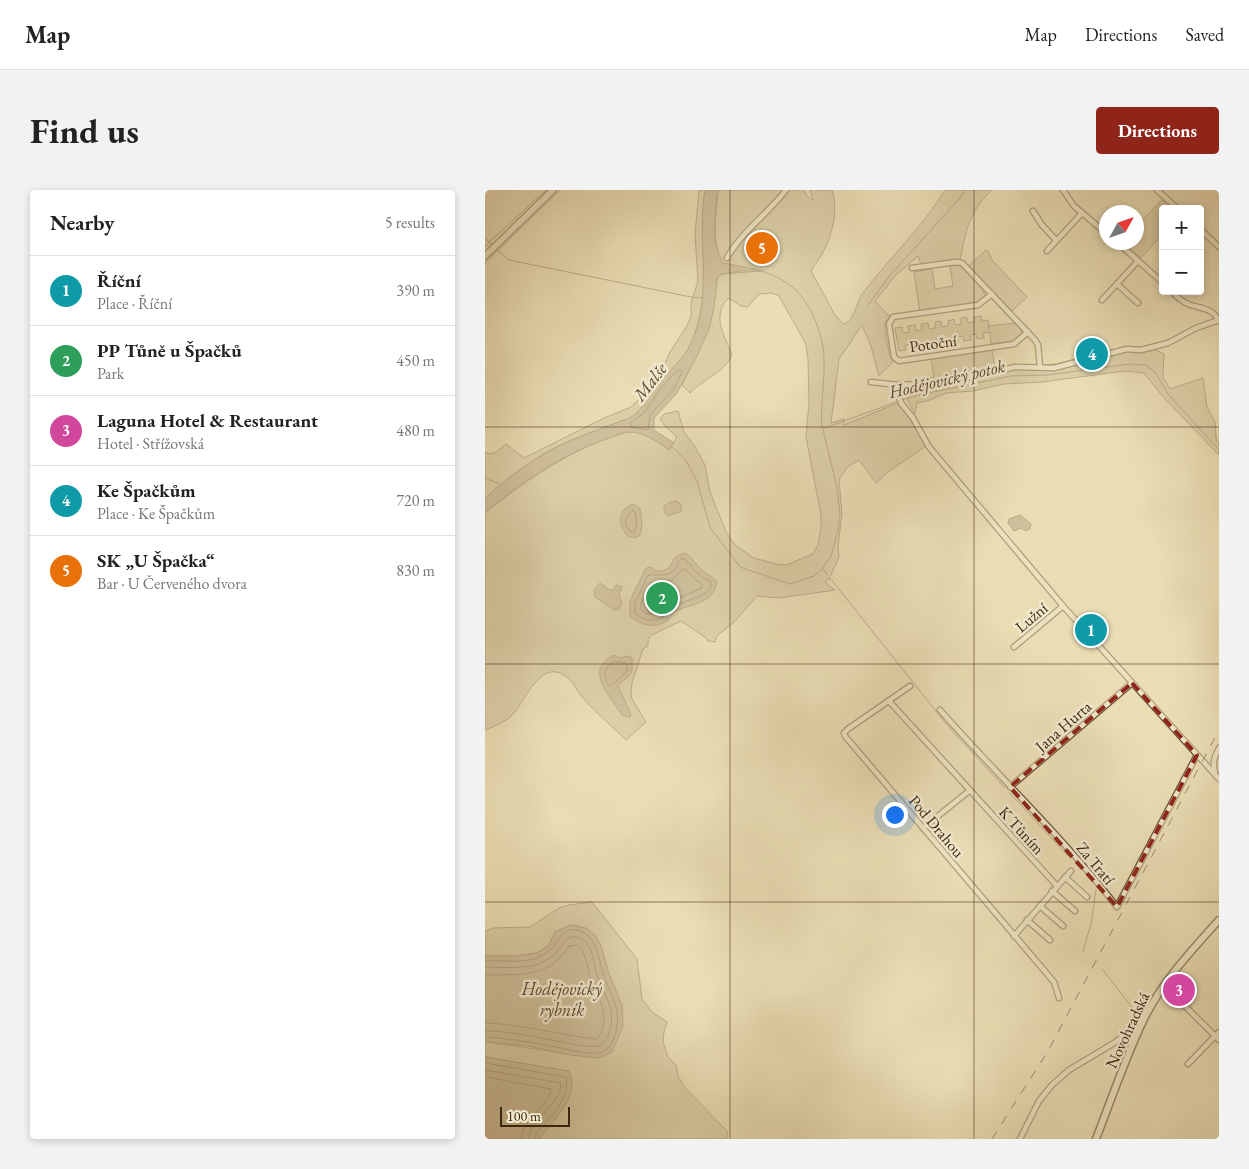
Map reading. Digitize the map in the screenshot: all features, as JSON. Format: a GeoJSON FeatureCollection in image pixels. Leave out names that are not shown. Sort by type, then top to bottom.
{"type":"FeatureCollection","features":[{"type":"Feature","properties":{"kind":"main road","name":"Novohradská"},"geometry":{"type":"LineString","coordinates":[[1096,1139],[1143,1020],[1164,985],[1195,946],[1219,920]]}},
{"type":"Feature","properties":{"kind":"street"},"geometry":{"type":"LineString","coordinates":[[485,256],[553,190]]}},
{"type":"Feature","properties":{"kind":"street"},"geometry":{"type":"LineString","coordinates":[[727,258],[734,245],[773,207],[786,190]]}},
{"type":"Feature","properties":{"kind":"street"},"geometry":{"type":"LineString","coordinates":[[1063,190],[1069,200],[1099,227]]}},
{"type":"Feature","properties":{"kind":"street"},"geometry":{"type":"LineString","coordinates":[[1157,190],[1163,192],[1174,205]]}},
{"type":"Feature","properties":{"kind":"street"},"geometry":{"type":"LineString","coordinates":[[1033,211],[1042,225],[1057,240]]}},
{"type":"Feature","properties":{"kind":"street"},"geometry":{"type":"LineString","coordinates":[[1047,251],[1082,213]]}},
{"type":"Feature","properties":{"kind":"street"},"geometry":{"type":"LineString","coordinates":[[1204,233],[1219,247]]}},
{"type":"Feature","properties":{"kind":"street"},"geometry":{"type":"LineString","coordinates":[[1126,250],[1159,279]]}},
{"type":"Feature","properties":{"kind":"street"},"geometry":{"type":"LineString","coordinates":[[1102,300],[1138,261]]}},
{"type":"Feature","properties":{"kind":"street"},"geometry":{"type":"LineString","coordinates":[[912,268],[956,262],[963,263],[1037,342],[1040,367]]}},
{"type":"Feature","properties":{"kind":"street"},"geometry":{"type":"LineString","coordinates":[[1117,284],[1138,302]]}},
{"type":"Feature","properties":{"kind":"street","name":"Potoční"},"geometry":{"type":"LineString","coordinates":[[992,294],[978,306],[893,317],[889,324],[894,357],[899,361],[1013,344],[1028,332]]}},
{"type":"Feature","properties":{"kind":"street"},"geometry":{"type":"LineString","coordinates":[[871,382],[899,385],[943,383],[1015,366],[1054,368],[1127,349],[1141,350],[1168,343],[1196,328],[1219,321],[1216,315],[1209,309],[1187,304],[1176,295]]}},
{"type":"Feature","properties":{"kind":"street"},"geometry":{"type":"LineString","coordinates":[[899,385],[901,403],[913,418],[929,447],[1063,606],[1218,777]]}},
{"type":"Feature","properties":{"kind":"street","name":"Lužní"},"geometry":{"type":"LineString","coordinates":[[1014,648],[1063,606]]}},
{"type":"Feature","properties":{"kind":"street","name":"Jana Hurta"},"geometry":{"type":"LineString","coordinates":[[1010,787],[1132,683]]}},
{"type":"Feature","properties":{"kind":"street","name":"Pod Drahou"},"geometry":{"type":"LineString","coordinates":[[910,686],[848,729],[844,733],[845,736],[1054,982],[1059,998]]}},
{"type":"Feature","properties":{"kind":"street","name":"K Tůním"},"geometry":{"type":"LineString","coordinates":[[889,701],[1057,886]]}},
{"type":"Feature","properties":{"kind":"street","name":"Za Tratí"},"geometry":{"type":"LineString","coordinates":[[940,710],[1071,851],[1117,907],[1197,755]]}},
{"type":"Feature","properties":{"kind":"street"},"geometry":{"type":"LineString","coordinates":[[1218,777],[1213,767],[1219,748]]}},
{"type":"Feature","properties":{"kind":"street"},"geometry":{"type":"LineString","coordinates":[[923,828],[969,791]]}},
{"type":"Feature","properties":{"kind":"street"},"geometry":{"type":"LineString","coordinates":[[1014,936],[1051,891],[1071,871]]}},
{"type":"Feature","properties":{"kind":"street"},"geometry":{"type":"LineString","coordinates":[[1065,878],[1087,897]]}},
{"type":"Feature","properties":{"kind":"street"},"geometry":{"type":"LineString","coordinates":[[1051,891],[1075,911]]}},
{"type":"Feature","properties":{"kind":"street"},"geometry":{"type":"LineString","coordinates":[[1040,906],[1063,926]]}},
{"type":"Feature","properties":{"kind":"street"},"geometry":{"type":"LineString","coordinates":[[1027,920],[1050,940]]}},
{"type":"Feature","properties":{"kind":"street"},"geometry":{"type":"LineString","coordinates":[[1164,985],[1218,1036],[1188,1064]]}},
{"type":"Feature","properties":{"kind":"street"},"geometry":{"type":"LineString","coordinates":[[1020,1139],[1039,1101],[1051,1085],[1069,1070],[1114,1043],[1143,1020]]}},
{"type":"Feature","properties":{"kind":"highlighted area"},"geometry":{"type":"Polygon","coordinates":[[[1132,683],[1197,755],[1117,907],[1010,787],[1132,683]]]}},
{"type":"Feature","properties":{"kind":"shaded area"},"geometry":{"type":"Polygon","coordinates":[[[699,190],[705,190],[703,210],[703,291],[701,311],[688,349],[632,417],[578,437],[547,452],[500,485],[485,498],[485,452],[494,453],[506,444],[524,458],[602,419],[631,407],[643,396],[662,370],[670,352],[691,317],[691,303],[698,281],[695,234],[699,190]]]}},
{"type":"Feature","properties":{"kind":"shaded area"},"geometry":{"type":"Polygon","coordinates":[[[718,190],[804,190],[807,196],[813,200],[810,190],[832,190],[835,214],[829,239],[811,271],[835,315],[843,324],[850,320],[863,293],[927,217],[945,190],[992,190],[973,214],[960,260],[923,264],[918,256],[896,275],[875,301],[890,317],[886,321],[885,326],[888,349],[893,362],[879,376],[871,346],[862,325],[839,359],[831,423],[844,419],[844,425],[898,403],[926,446],[888,472],[876,483],[859,460],[847,467],[839,480],[842,513],[838,547],[839,557],[829,579],[825,582],[835,590],[779,598],[757,596],[733,623],[717,636],[715,642],[708,641],[681,621],[652,635],[648,639],[648,646],[643,649],[632,683],[631,694],[646,722],[626,740],[587,703],[568,678],[559,673],[551,672],[543,675],[536,682],[509,718],[485,730],[485,513],[529,480],[576,452],[628,432],[644,435],[669,450],[677,437],[660,419],[664,414],[678,411],[684,432],[705,465],[710,492],[726,532],[735,545],[754,558],[786,565],[813,554],[818,545],[821,515],[806,437],[809,403],[806,344],[779,296],[772,293],[759,294],[748,307],[741,306],[728,298],[720,312],[720,319],[723,334],[732,355],[724,367],[690,393],[682,385],[709,329],[717,279],[722,274],[761,271],[723,263],[715,237],[718,190]]]}},
{"type":"Feature","properties":{"kind":"shaded area"},"geometry":{"type":"Polygon","coordinates":[[[1162,200],[1169,205],[1159,205],[1159,238],[1141,258],[1131,250],[1144,250],[1144,218],[1162,200]]]}},
{"type":"Feature","properties":{"kind":"shaded area"},"geometry":{"type":"Polygon","coordinates":[[[986,250],[992,260],[1027,297],[1012,311],[969,266],[986,250]]]}},
{"type":"Feature","properties":{"kind":"shaded area"},"geometry":{"type":"Polygon","coordinates":[[[958,265],[970,274],[985,296],[977,303],[920,312],[914,272],[932,269],[935,289],[953,286],[950,266],[958,265]]]}},
{"type":"Feature","properties":{"kind":"shaded area"},"geometry":{"type":"Polygon","coordinates":[[[981,316],[982,321],[988,320],[989,329],[989,326],[1015,323],[1021,330],[1021,333],[1013,341],[991,344],[990,332],[983,333],[984,338],[977,339],[976,334],[970,335],[971,340],[964,341],[963,336],[957,337],[958,342],[951,343],[950,338],[944,339],[945,344],[938,345],[937,340],[931,341],[932,346],[925,347],[924,342],[918,343],[919,348],[912,349],[911,344],[905,345],[906,350],[899,351],[895,328],[902,327],[903,333],[909,332],[908,326],[915,325],[916,331],[922,330],[921,324],[928,323],[929,329],[935,328],[935,322],[941,321],[942,327],[948,326],[948,321],[954,319],[955,325],[961,324],[961,318],[967,317],[968,323],[974,322],[974,317],[981,316]]]}},
{"type":"Feature","properties":{"kind":"shaded area"},"geometry":{"type":"Polygon","coordinates":[[[1154,349],[1164,354],[1163,377],[1170,389],[1203,378],[1207,407],[1215,422],[1219,455],[1164,398],[1144,373],[1125,371],[1042,382],[1004,384],[973,391],[946,393],[917,403],[915,414],[905,393],[920,379],[934,377],[931,359],[992,350],[995,368],[1056,364],[1090,355],[1130,351],[1144,352],[1154,349]]]}},
{"type":"Feature","properties":{"kind":"shaded area"},"geometry":{"type":"Polygon","coordinates":[[[592,902],[637,959],[642,999],[652,1012],[667,1022],[663,1042],[668,1057],[676,1065],[678,1076],[685,1088],[727,1131],[728,1136],[726,1139],[538,1139],[568,1100],[569,1072],[485,1057],[485,1042],[599,1058],[609,974],[601,946],[577,925],[570,925],[555,932],[549,945],[537,953],[516,956],[485,956],[485,931],[493,928],[530,927],[559,908],[592,902]]]}},
{"type":"Feature","properties":{"kind":"water"},"geometry":{"type":"Polygon","coordinates":[[[705,190],[718,190],[715,237],[716,247],[723,263],[764,271],[741,271],[722,274],[717,279],[709,329],[696,358],[677,393],[654,418],[654,430],[674,443],[669,450],[644,435],[633,432],[620,433],[559,460],[513,490],[485,513],[485,498],[531,462],[568,442],[632,417],[688,349],[701,311],[703,291],[702,230],[705,190]]]}},
{"type":"Feature","properties":{"kind":"water"},"geometry":{"type":"Polygon","coordinates":[[[677,501],[682,509],[680,512],[667,516],[664,510],[665,505],[677,501]]]}},
{"type":"Feature","properties":{"kind":"water"},"geometry":{"type":"Polygon","coordinates":[[[633,504],[640,509],[642,525],[640,535],[635,538],[628,536],[621,523],[624,510],[633,504]]]}},
{"type":"Feature","properties":{"kind":"water"},"geometry":{"type":"Polygon","coordinates":[[[1020,515],[1031,524],[1030,529],[1026,531],[1021,528],[1014,531],[1008,523],[1009,519],[1020,515]]]}},
{"type":"Feature","properties":{"kind":"water"},"geometry":{"type":"Polygon","coordinates":[[[684,553],[717,582],[712,594],[702,601],[676,611],[667,621],[657,625],[643,624],[630,616],[630,601],[646,568],[651,567],[656,571],[666,570],[670,567],[674,558],[684,553]]]}},
{"type":"Feature","properties":{"kind":"water"},"geometry":{"type":"Polygon","coordinates":[[[600,583],[610,590],[613,590],[616,585],[622,587],[619,595],[622,603],[619,609],[615,610],[595,597],[594,590],[600,583]]]}},
{"type":"Feature","properties":{"kind":"water"},"geometry":{"type":"Polygon","coordinates":[[[614,655],[620,658],[627,656],[632,658],[631,672],[618,686],[630,712],[631,716],[628,717],[622,715],[601,681],[600,668],[604,662],[614,655]]]}},
{"type":"Feature","properties":{"kind":"water","name":"Hodějovický rybník"},"geometry":{"type":"Polygon","coordinates":[[[570,925],[586,928],[595,935],[601,946],[609,974],[622,1005],[623,1026],[612,1052],[599,1058],[569,1055],[528,1046],[485,1042],[485,956],[516,956],[537,953],[549,945],[555,932],[570,925]]]}},
{"type":"Feature","properties":{"kind":"water","name":"Hodějovický rybník"},"geometry":{"type":"Polygon","coordinates":[[[485,1057],[569,1071],[572,1080],[568,1099],[564,1108],[539,1139],[485,1139],[485,1057]]]}},
{"type":"Feature","properties":{"kind":"waterway"},"geometry":{"type":"LineString","coordinates":[[485,246],[546,190]]}},
{"type":"Feature","properties":{"kind":"waterway"},"geometry":{"type":"LineString","coordinates":[[485,263],[560,190]]}},
{"type":"Feature","properties":{"kind":"waterway"},"geometry":{"type":"LineString","coordinates":[[868,305],[891,274],[961,197],[964,190]]}},
{"type":"Feature","properties":{"kind":"waterway"},"geometry":{"type":"LineString","coordinates":[[485,238],[493,246]]}},
{"type":"Feature","properties":{"kind":"waterway"},"geometry":{"type":"LineString","coordinates":[[496,249],[509,260],[691,297],[704,298]]}},
{"type":"Feature","properties":{"kind":"waterway","name":"Hodějovický potok"},"geometry":{"type":"LineString","coordinates":[[764,272],[775,276],[798,292],[810,309],[819,329],[824,359],[822,429],[899,401]]}},
{"type":"Feature","properties":{"kind":"waterway","name":"Hodějovický potok"},"geometry":{"type":"LineString","coordinates":[[902,400],[1011,376],[1047,375],[1130,364],[1146,365],[1155,372],[1168,394],[1219,450]]}},
{"type":"Feature","properties":{"kind":"waterway"},"geometry":{"type":"LineString","coordinates":[[671,446],[685,459],[697,481],[710,527],[740,567],[790,584],[814,576],[822,569],[831,556],[838,531],[840,514],[837,487],[823,430]]}},
{"type":"Feature","properties":{"kind":"waterway"},"geometry":{"type":"LineString","coordinates":[[485,478],[500,484]]}},
{"type":"Feature","properties":{"kind":"waterway"},"geometry":{"type":"LineString","coordinates":[[823,569],[827,575]]}},
{"type":"Feature","properties":{"kind":"waterway"},"geometry":{"type":"LineString","coordinates":[[830,578],[947,725],[1005,788]]}},
{"type":"Feature","properties":{"kind":"waterway"},"geometry":{"type":"LineString","coordinates":[[1010,793],[1068,856]]}},
{"type":"Feature","properties":{"kind":"waterway"},"geometry":{"type":"LineString","coordinates":[[1083,951],[1091,924],[1096,890]]}},
{"type":"Feature","properties":{"kind":"waterway"},"geometry":{"type":"LineString","coordinates":[[1102,969],[1135,1011]]}},
{"type":"Feature","properties":{"kind":"railway"},"geometry":{"type":"LineString","coordinates":[[992,1139],[1048,1051],[1219,730]]}},
{"type":"Feature","properties":{"kind":"place","name":"SK „U Špačka“"},"geometry":{"type":"Point","coordinates":[762,248]}},
{"type":"Feature","properties":{"kind":"place","name":"Ke Špačkům"},"geometry":{"type":"Point","coordinates":[1092,354]}},
{"type":"Feature","properties":{"kind":"place","name":"PP Tůně u Špačků"},"geometry":{"type":"Point","coordinates":[662,598]}},
{"type":"Feature","properties":{"kind":"place","name":"Říční"},"geometry":{"type":"Point","coordinates":[1091,630]}},
{"type":"Feature","properties":{"kind":"place","name":"Laguna Hotel & Restaurant"},"geometry":{"type":"Point","coordinates":[1179,990]}},
{"type":"Feature","properties":{"kind":"water label","name":"Malše"},"geometry":{"type":"Point","coordinates":[650,382]}}]}
